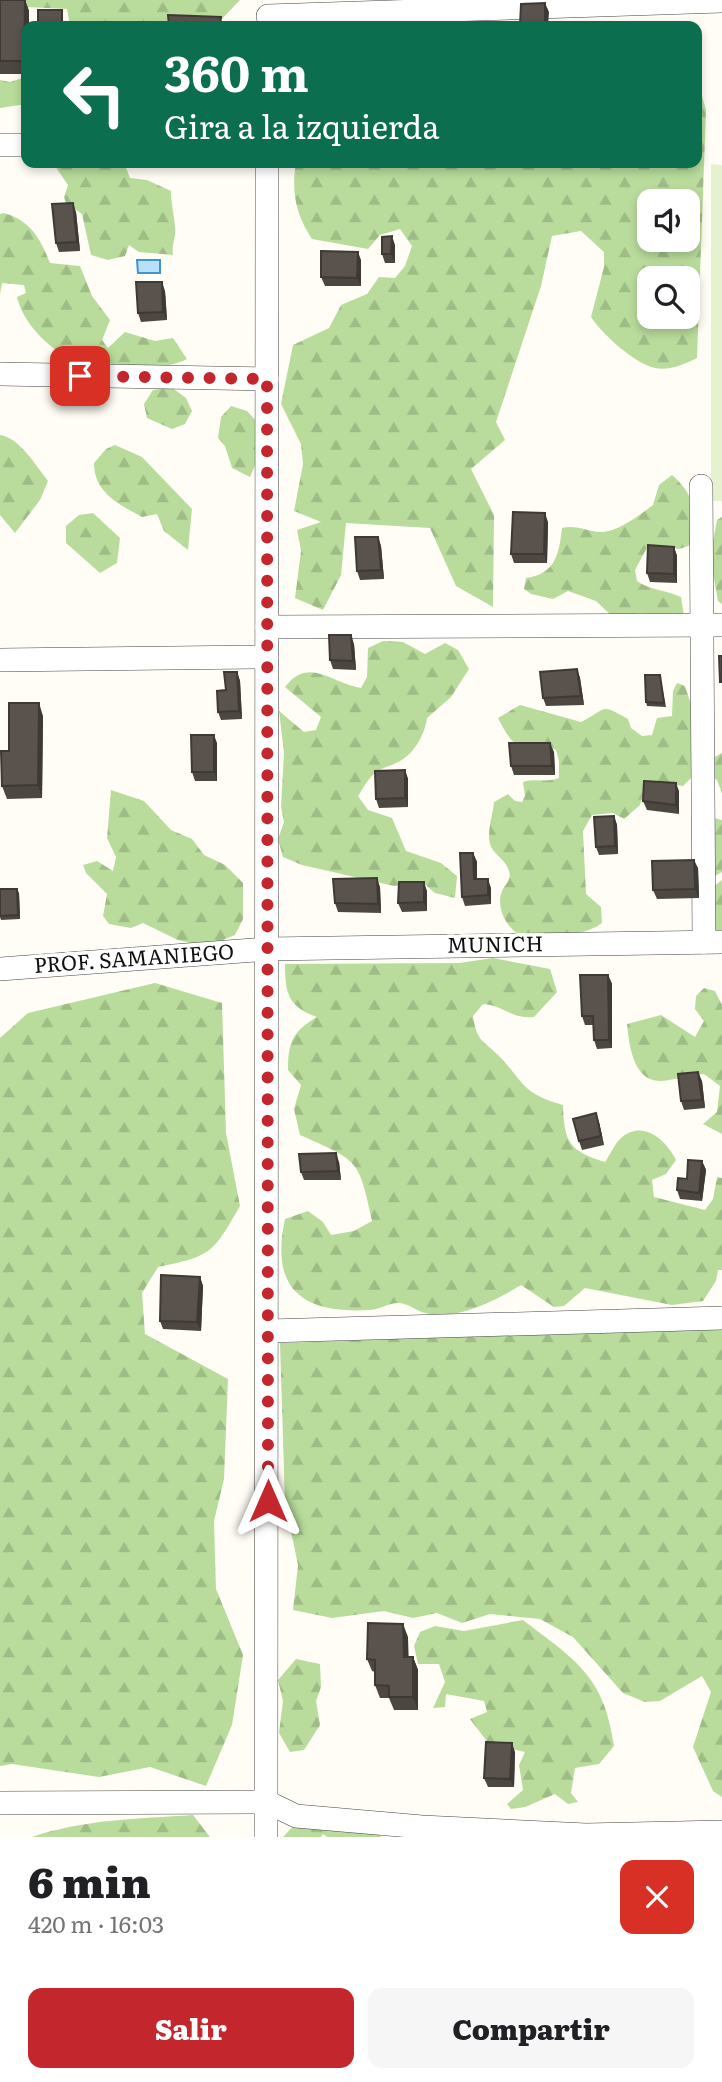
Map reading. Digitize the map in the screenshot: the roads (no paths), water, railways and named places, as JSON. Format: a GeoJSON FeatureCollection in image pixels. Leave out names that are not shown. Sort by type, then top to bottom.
{"type":"FeatureCollection","features":[{"type":"Feature","properties":{"kind":"street"},"geometry":{"type":"LineString","coordinates":[[268,14],[722,1]]}},
{"type":"Feature","properties":{"kind":"street"},"geometry":{"type":"LineString","coordinates":[[0,145],[21,145]]}},
{"type":"Feature","properties":{"kind":"street"},"geometry":{"type":"LineString","coordinates":[[266,1837],[269,1331],[268,168]]}},
{"type":"Feature","properties":{"kind":"street"},"geometry":{"type":"LineString","coordinates":[[0,374],[267,379]]}},
{"type":"Feature","properties":{"kind":"street"},"geometry":{"type":"LineString","coordinates":[[701,486],[712,624],[713,942]]}},
{"type":"Feature","properties":{"kind":"street"},"geometry":{"type":"LineString","coordinates":[[267,627],[712,624]]}},
{"type":"Feature","properties":{"kind":"street"},"geometry":{"type":"LineString","coordinates":[[0,660],[267,657]]}},
{"type":"Feature","properties":{"kind":"street","name":"MUNICH"},"geometry":{"type":"LineString","coordinates":[[268,948],[713,942]]}},
{"type":"Feature","properties":{"kind":"street","name":"PROF. SAMANIEGO"},"geometry":{"type":"LineString","coordinates":[[0,969],[268,948]]}},
{"type":"Feature","properties":{"kind":"street"},"geometry":{"type":"LineString","coordinates":[[269,1331],[722,1318]]}},
{"type":"Feature","properties":{"kind":"street"},"geometry":{"type":"LineString","coordinates":[[0,1803],[267,1802],[296,1816],[422,1827],[586,1835],[722,1832]]}},
{"type":"Feature","properties":{"kind":"water"},"geometry":{"type":"Polygon","coordinates":[[[137,260],[160,260],[160,273],[138,273],[137,260]]]}}]}
